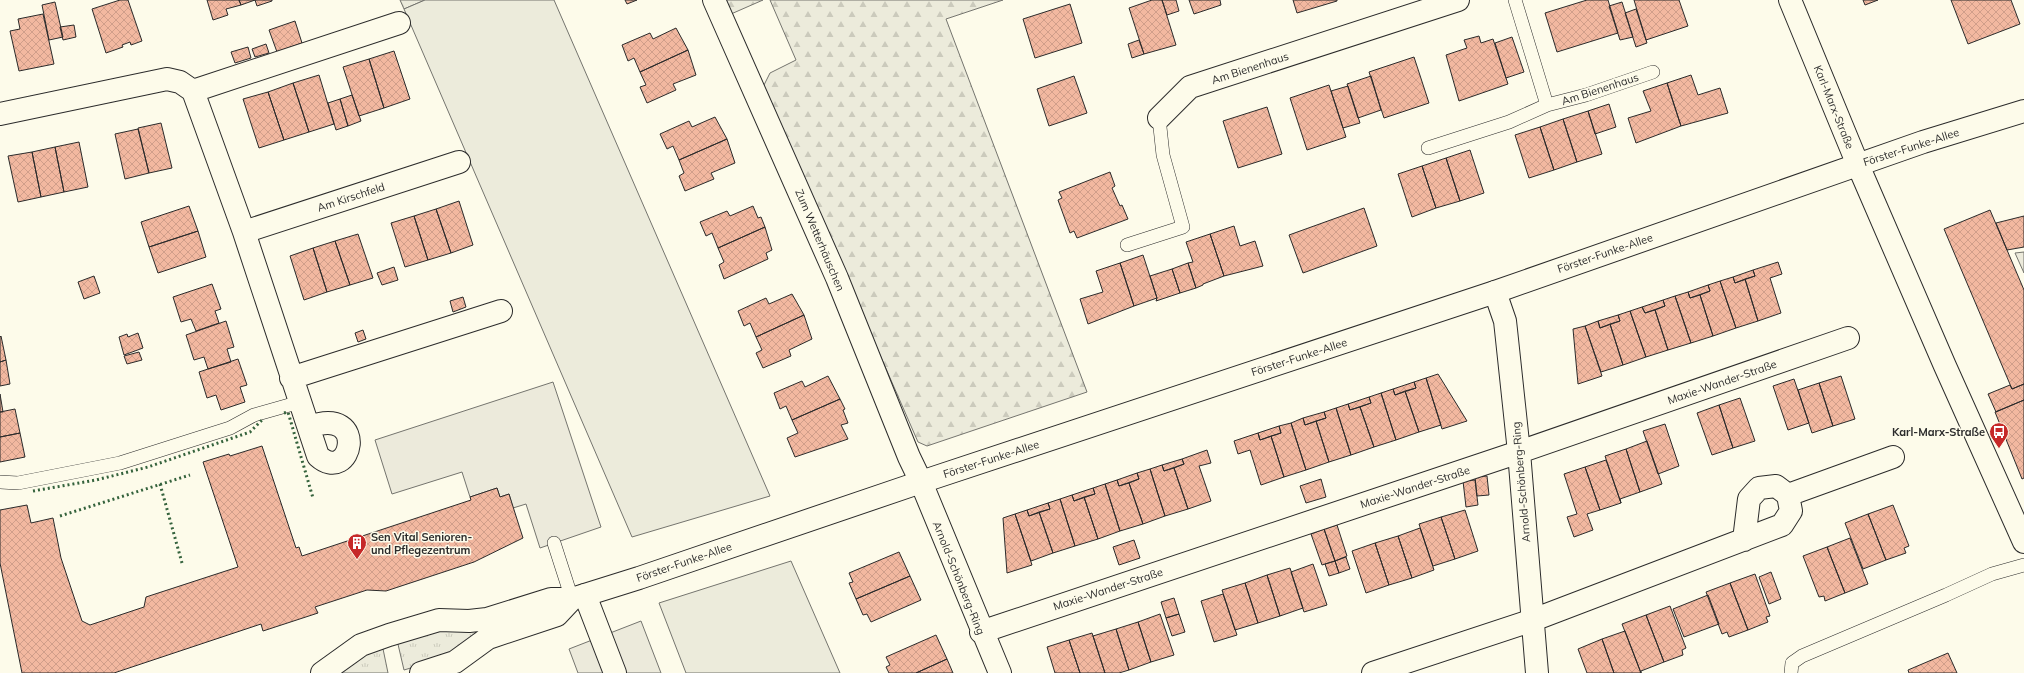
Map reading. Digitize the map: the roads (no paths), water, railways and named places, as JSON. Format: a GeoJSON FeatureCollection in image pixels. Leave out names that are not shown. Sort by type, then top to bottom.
{"type":"FeatureCollection","features":[{"type":"Feature","properties":{"kind":"street","name":"Zum Wetterhäuschen"},"geometry":{"type":"LineString","coordinates":[[714,0],[837,278],[909,457],[921,482]]}},
{"type":"Feature","properties":{"kind":"street","name":"Am Bienenhaus"},"geometry":{"type":"LineString","coordinates":[[1159,118],[1190,87],[1458,0]]}},
{"type":"Feature","properties":{"kind":"street","name":"Karl-Marx-Straße"},"geometry":{"type":"LineString","coordinates":[[1790,0],[1858,165],[1945,366],[2024,542]]}},
{"type":"Feature","properties":{"kind":"street"},"geometry":{"type":"LineString","coordinates":[[193,91],[399,23]]}},
{"type":"Feature","properties":{"kind":"street"},"geometry":{"type":"LineString","coordinates":[[0,114],[167,80],[180,82],[193,91],[244,232],[291,378],[310,427]]}},
{"type":"Feature","properties":{"kind":"street","name":"Förster-Funke-Allee"},"geometry":{"type":"LineString","coordinates":[[322,673],[361,645],[396,633],[439,620],[469,621],[487,619],[551,599],[578,597],[1495,292],[1922,142],[2024,111]]}},
{"type":"Feature","properties":{"kind":"street","name":"Am Kirschfeld"},"geometry":{"type":"LineString","coordinates":[[244,232],[459,162]]}},
{"type":"Feature","properties":{"kind":"street","name":"Arnold-Schönberg-Ring"},"geometry":{"type":"LineString","coordinates":[[1495,292],[1505,322],[1519,452],[1537,673]]}},
{"type":"Feature","properties":{"kind":"street"},"geometry":{"type":"LineString","coordinates":[[291,378],[501,311]]}},
{"type":"Feature","properties":{"kind":"street","name":"Maxie-Wander-Straße"},"geometry":{"type":"LineString","coordinates":[[981,632],[1519,452],[1848,338]]}},
{"type":"Feature","properties":{"kind":"street"},"geometry":{"type":"LineString","coordinates":[[1788,495],[1892,457]]}},
{"type":"Feature","properties":{"kind":"street","name":"Arnold-Schönberg-Ring"},"geometry":{"type":"LineString","coordinates":[[921,482],[981,632],[1000,673]]}},
{"type":"Feature","properties":{"kind":"street"},"geometry":{"type":"LineString","coordinates":[[1373,673],[1533,620],[1744,540],[1782,525],[1791,511],[1788,495],[1776,486],[1759,488],[1749,499],[1744,540]]}},
{"type":"Feature","properties":{"kind":"street","name":"Förster-Funke-Allee"},"geometry":{"type":"LineString","coordinates":[[421,673],[455,662],[488,638],[557,615],[578,597]]}},
{"type":"Feature","properties":{"kind":"street"},"geometry":{"type":"LineString","coordinates":[[578,597],[615,673]]}},
{"type":"Feature","properties":{"kind":"lane","name":"Am Bienenhaus"},"geometry":{"type":"LineString","coordinates":[[1515,0],[1547,105]]}},
{"type":"Feature","properties":{"kind":"lane","name":"Am Bienenhaus"},"geometry":{"type":"LineString","coordinates":[[1428,148],[1509,122],[1547,105],[1586,95],[1653,72]]}},
{"type":"Feature","properties":{"kind":"lane","name":"Am Bienenhaus"},"geometry":{"type":"LineString","coordinates":[[1127,245],[1182,227],[1163,155],[1159,118]]}},
{"type":"Feature","properties":{"kind":"lane"},"geometry":{"type":"LineString","coordinates":[[0,482],[18,483],[120,463],[230,428],[254,415],[300,402]]}},
{"type":"Feature","properties":{"kind":"lane"},"geometry":{"type":"LineString","coordinates":[[554,543],[578,597]]}},
{"type":"Feature","properties":{"kind":"lane"},"geometry":{"type":"LineString","coordinates":[[1791,673],[1792,662],[1802,656],[1992,574],[2024,565]]}},
{"type":"Feature","properties":{"kind":"place","name":"Karl-Marx-Straße"},"geometry":{"type":"Point","coordinates":[1999,449]}},
{"type":"Feature","properties":{"kind":"place","name":"Sen Vital Senioren- und Pflegezentrum"},"geometry":{"type":"Point","coordinates":[357,560]}}]}
